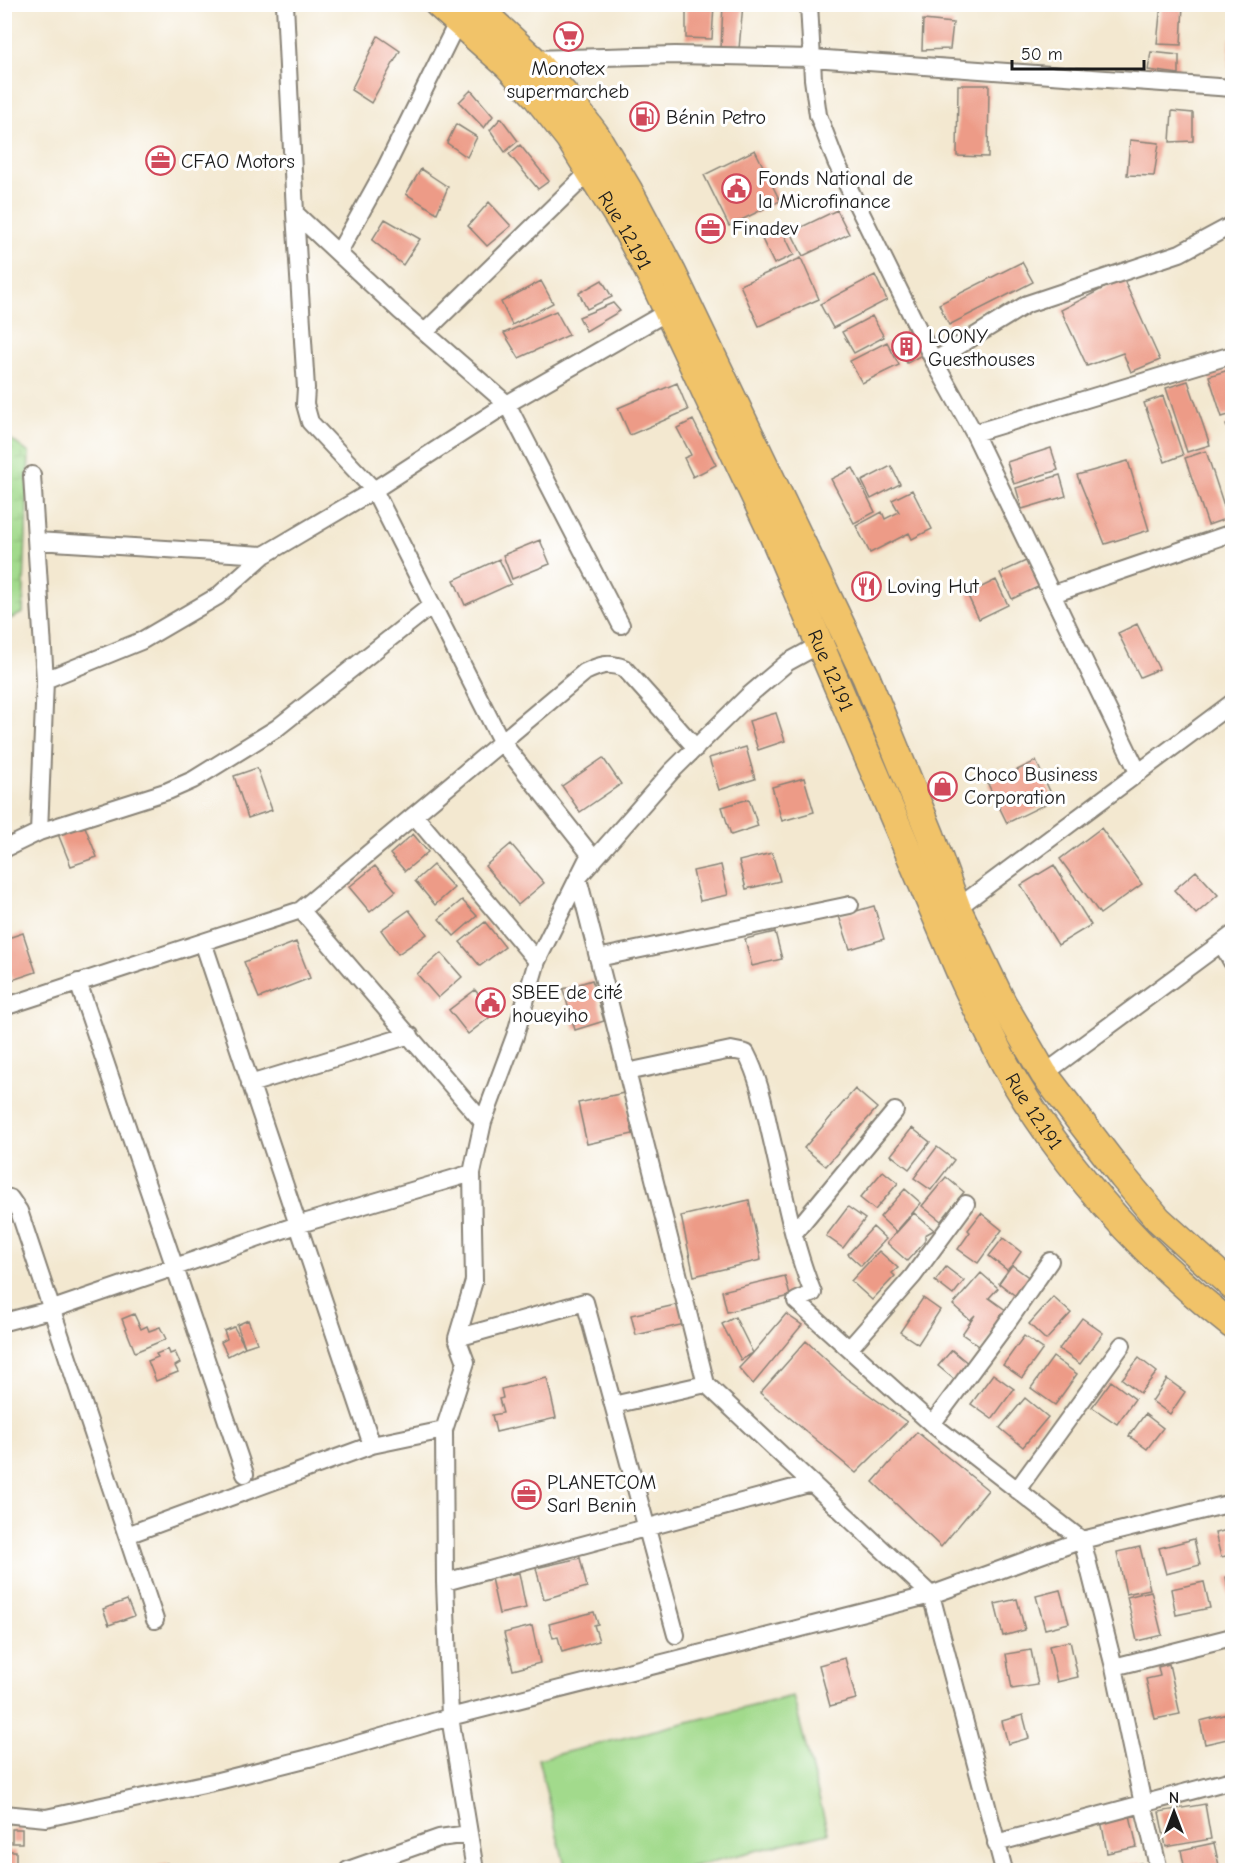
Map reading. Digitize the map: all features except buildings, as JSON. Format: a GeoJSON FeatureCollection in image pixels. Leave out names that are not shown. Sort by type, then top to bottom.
{"type":"FeatureCollection","features":[{"type":"Feature","properties":{"kind":"main road","name":"Rue 12.191"},"geometry":{"type":"LineString","coordinates":[[438,4],[508,66],[534,94],[569,138],[627,231],[773,536],[960,972],[984,1024],[1016,1082],[1072,1165],[1111,1212],[1198,1297],[1233,1325]]}},
{"type":"Feature","properties":{"kind":"main road","name":"Rue 12.191"},"geometry":{"type":"LineString","coordinates":[[474,4],[533,59],[570,101],[595,134],[629,191],[672,272],[866,677],[931,836],[957,908],[1002,1002],[1044,1074],[1158,1219],[1233,1286]]}},
{"type":"Feature","properties":{"kind":"street"},"geometry":{"type":"LineString","coordinates":[[285,4],[305,404],[310,422],[374,490],[501,741],[590,854],[537,961],[515,1036],[483,1122],[472,1173],[474,1281],[457,1338],[466,1362],[444,1430],[445,1582],[450,1717],[475,1870]]}},
{"type":"Feature","properties":{"kind":"street"},"geometry":{"type":"LineString","coordinates":[[424,4],[491,63],[559,142],[583,178],[660,316],[691,364]]}},
{"type":"Feature","properties":{"kind":"street"},"geometry":{"type":"LineString","coordinates":[[809,4],[813,79],[818,115],[836,162],[934,361],[974,433],[1138,772]]}},
{"type":"Feature","properties":{"kind":"street"},"geometry":{"type":"LineString","coordinates":[[339,252],[386,167],[453,31]]}},
{"type":"Feature","properties":{"kind":"street"},"geometry":{"type":"LineString","coordinates":[[533,59],[675,55],[812,58],[1233,88]]}},
{"type":"Feature","properties":{"kind":"street"},"geometry":{"type":"LineString","coordinates":[[425,332],[583,178]]}},
{"type":"Feature","properties":{"kind":"street"},"geometry":{"type":"LineString","coordinates":[[295,213],[400,311],[507,404],[621,625]]}},
{"type":"Feature","properties":{"kind":"street"},"geometry":{"type":"LineString","coordinates":[[934,361],[1027,304],[1180,252],[1233,225]]}},
{"type":"Feature","properties":{"kind":"street"},"geometry":{"type":"LineString","coordinates":[[45,680],[141,641],[218,596],[264,555],[374,490],[507,404],[660,316]]}},
{"type":"Feature","properties":{"kind":"street"},"geometry":{"type":"LineString","coordinates":[[974,433],[1233,356]]}},
{"type":"Feature","properties":{"kind":"street"},"geometry":{"type":"LineString","coordinates":[[32,475],[45,680],[39,832]]}},
{"type":"Feature","properties":{"kind":"street"},"geometry":{"type":"LineString","coordinates":[[1053,594],[1233,533]]}},
{"type":"Feature","properties":{"kind":"street"},"geometry":{"type":"LineString","coordinates":[[36,541],[264,555]]}},
{"type":"Feature","properties":{"kind":"street"},"geometry":{"type":"LineString","coordinates":[[4,849],[39,832],[168,791],[223,763],[277,728],[432,605]]}},
{"type":"Feature","properties":{"kind":"street"},"geometry":{"type":"LineString","coordinates":[[578,878],[671,772],[748,696],[788,662],[819,645]]}},
{"type":"Feature","properties":{"kind":"street"},"geometry":{"type":"LineString","coordinates":[[4,1006],[301,910],[585,672],[600,665],[611,663],[624,668],[696,748]]}},
{"type":"Feature","properties":{"kind":"street"},"geometry":{"type":"LineString","coordinates":[[957,908],[1233,703]]}},
{"type":"Feature","properties":{"kind":"street"},"geometry":{"type":"LineString","coordinates":[[414,815],[537,961]]}},
{"type":"Feature","properties":{"kind":"street"},"geometry":{"type":"LineString","coordinates":[[578,878],[706,1384],[932,1595],[1004,1870]]}},
{"type":"Feature","properties":{"kind":"street"},"geometry":{"type":"LineString","coordinates":[[598,958],[850,905]]}},
{"type":"Feature","properties":{"kind":"street"},"geometry":{"type":"LineString","coordinates":[[301,910],[483,1122]]}},
{"type":"Feature","properties":{"kind":"street"},"geometry":{"type":"LineString","coordinates":[[1044,1074],[1227,940],[1233,962]]}},
{"type":"Feature","properties":{"kind":"street"},"geometry":{"type":"LineString","coordinates":[[203,942],[372,1445]]}},
{"type":"Feature","properties":{"kind":"street"},"geometry":{"type":"LineString","coordinates":[[78,982],[245,1474]]}},
{"type":"Feature","properties":{"kind":"street"},"geometry":{"type":"LineString","coordinates":[[250,1084],[410,1035]]}},
{"type":"Feature","properties":{"kind":"street"},"geometry":{"type":"LineString","coordinates":[[627,1072],[731,1050],[746,1053],[762,1097],[801,1263],[813,1293],[796,1301],[932,1424],[1082,1540],[1114,1667],[1159,1870]]}},
{"type":"Feature","properties":{"kind":"street"},"geometry":{"type":"LineString","coordinates":[[794,1233],[895,1111]]}},
{"type":"Feature","properties":{"kind":"street"},"geometry":{"type":"LineString","coordinates":[[4,1322],[50,1310],[175,1269],[297,1225],[472,1173]]}},
{"type":"Feature","properties":{"kind":"street"},"geometry":{"type":"LineString","coordinates":[[4,1197],[10,1198],[19,1211],[50,1310],[155,1620]]}},
{"type":"Feature","properties":{"kind":"street"},"geometry":{"type":"LineString","coordinates":[[849,1348],[913,1275],[966,1204]]}},
{"type":"Feature","properties":{"kind":"street"},"geometry":{"type":"LineString","coordinates":[[932,1424],[1050,1261]]}},
{"type":"Feature","properties":{"kind":"street"},"geometry":{"type":"LineString","coordinates":[[457,1338],[585,1302],[676,1635]]}},
{"type":"Feature","properties":{"kind":"street"},"geometry":{"type":"LineString","coordinates":[[1017,1490],[1122,1345]]}},
{"type":"Feature","properties":{"kind":"street"},"geometry":{"type":"LineString","coordinates":[[613,1405],[706,1384]]}},
{"type":"Feature","properties":{"kind":"street"},"geometry":{"type":"LineString","coordinates":[[127,1535],[372,1445],[444,1430]]}},
{"type":"Feature","properties":{"kind":"street"},"geometry":{"type":"LineString","coordinates":[[445,1582],[812,1483]]}},
{"type":"Feature","properties":{"kind":"street"},"geometry":{"type":"LineString","coordinates":[[4,1814],[46,1818],[207,1784],[313,1757],[450,1717],[932,1595],[1082,1540],[1233,1503]]}},
{"type":"Feature","properties":{"kind":"street"},"geometry":{"type":"LineString","coordinates":[[1114,1667],[1233,1637]]}},
{"type":"Feature","properties":{"kind":"street"},"geometry":{"type":"LineString","coordinates":[[996,1843],[1233,1780]]}},
{"type":"Feature","properties":{"kind":"street"},"geometry":{"type":"LineString","coordinates":[[348,1870],[439,1838],[470,1834]]}},
{"type":"Feature","properties":{"kind":"green space"},"geometry":{"type":"Polygon","coordinates":[[[4,434],[29,453],[23,613],[5,621],[4,434]]]}},
{"type":"Feature","properties":{"kind":"green space"},"geometry":{"type":"Polygon","coordinates":[[[793,1696],[828,1833],[678,1870],[566,1870],[538,1759],[793,1696]]]}},
{"type":"Feature","properties":{"kind":"place","name":"Monotex supermarcheb"},"geometry":{"type":"Point","coordinates":[568,37]}},
{"type":"Feature","properties":{"kind":"place","name":"Bénin Petro"},"geometry":{"type":"Point","coordinates":[645,117]}},
{"type":"Feature","properties":{"kind":"place","name":"CFAO Motors"},"geometry":{"type":"Point","coordinates":[160,161]}},
{"type":"Feature","properties":{"kind":"place","name":"Fonds National de la Microfinance"},"geometry":{"type":"Point","coordinates":[737,189]}},
{"type":"Feature","properties":{"kind":"place","name":"Finadev"},"geometry":{"type":"Point","coordinates":[711,228]}},
{"type":"Feature","properties":{"kind":"place","name":"LOONY Guesthouses"},"geometry":{"type":"Point","coordinates":[907,347]}},
{"type":"Feature","properties":{"kind":"place","name":"Loving Hut"},"geometry":{"type":"Point","coordinates":[866,586]}},
{"type":"Feature","properties":{"kind":"place","name":"Choco Business Corporation"},"geometry":{"type":"Point","coordinates":[943,786]}},
{"type":"Feature","properties":{"kind":"place","name":"SBEE de cité houeyiho"},"geometry":{"type":"Point","coordinates":[491,1003]}},
{"type":"Feature","properties":{"kind":"place","name":"PLANETCOM Sarl Benin"},"geometry":{"type":"Point","coordinates":[526,1494]}}]}
